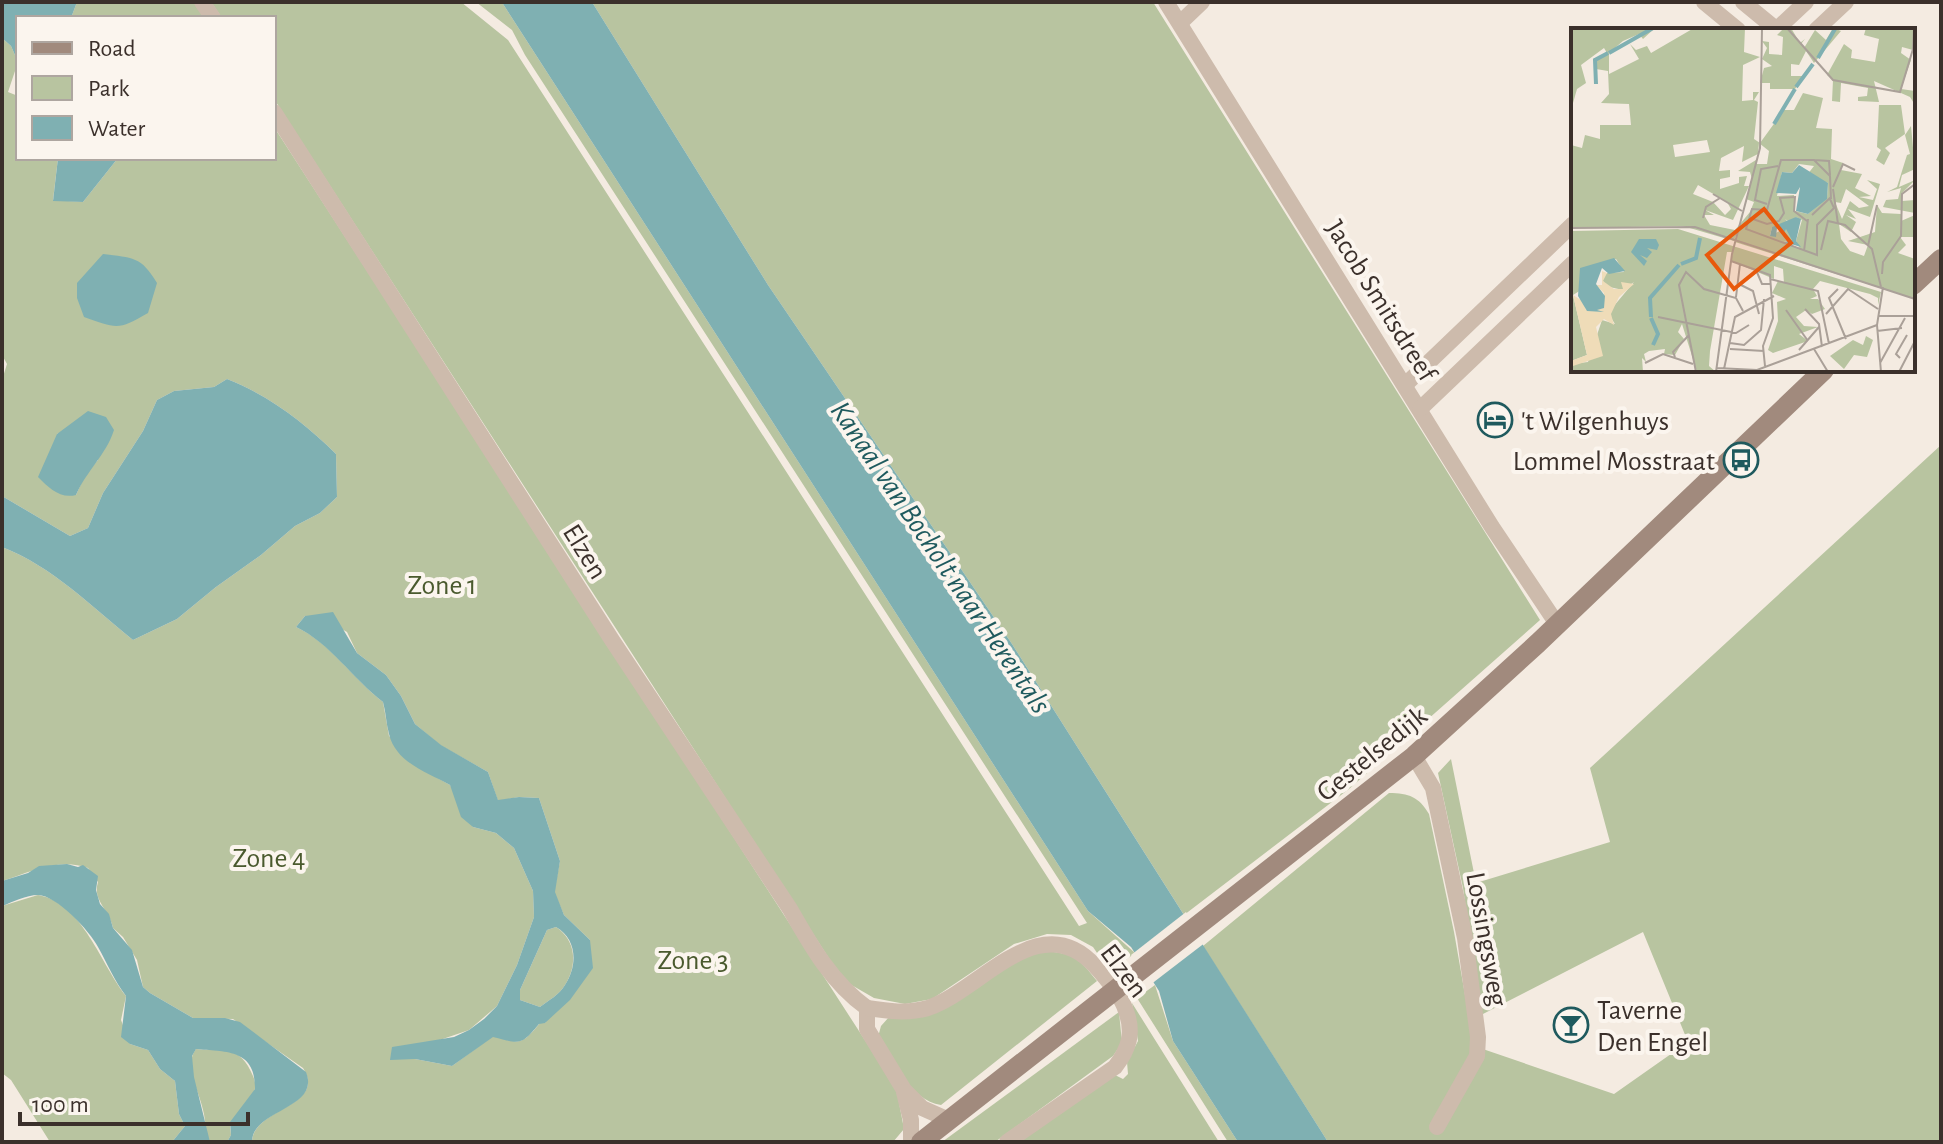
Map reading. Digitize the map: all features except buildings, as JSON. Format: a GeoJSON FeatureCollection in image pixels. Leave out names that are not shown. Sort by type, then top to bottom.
{"type":"FeatureCollection","features":[{"type":"Feature","properties":{"kind":"main road"},"geometry":{"type":"LineString","coordinates":[[1915,283],[1941,259]]}},
{"type":"Feature","properties":{"kind":"main road","name":"Gestelsedijk"},"geometry":{"type":"LineString","coordinates":[[924,1140],[1414,756],[1822,372]]}},
{"type":"Feature","properties":{"kind":"street","name":"Jacob Smitsdreef"},"geometry":{"type":"LineString","coordinates":[[1166,2],[1492,527],[1557,624]]}},
{"type":"Feature","properties":{"kind":"street"},"geometry":{"type":"LineString","coordinates":[[1180,23],[1202,2]]}},
{"type":"Feature","properties":{"kind":"street"},"geometry":{"type":"LineString","coordinates":[[1704,2],[1736,28]]}},
{"type":"Feature","properties":{"kind":"street"},"geometry":{"type":"LineString","coordinates":[[1743,2],[1774,28]]}},
{"type":"Feature","properties":{"kind":"street"},"geometry":{"type":"LineString","coordinates":[[1778,28],[1806,2]]}},
{"type":"Feature","properties":{"kind":"street"},"geometry":{"type":"LineString","coordinates":[[1818,28],[1846,2]]}},
{"type":"Feature","properties":{"kind":"street","name":"Elzen"},"geometry":{"type":"LineString","coordinates":[[276,115],[816,954],[851,997],[867,1008],[898,1011],[931,1007],[1017,954],[1036,946],[1056,943],[1071,947],[1087,957],[1125,1006],[1131,1038],[1115,1067],[1007,1142]]}},
{"type":"Feature","properties":{"kind":"street"},"geometry":{"type":"LineString","coordinates":[[1405,385],[1571,226]]}},
{"type":"Feature","properties":{"kind":"street"},"geometry":{"type":"LineString","coordinates":[[1420,409],[1571,265]]}},
{"type":"Feature","properties":{"kind":"street","name":"Lossingsweg"},"geometry":{"type":"LineString","coordinates":[[1414,756],[1433,788],[1465,938],[1478,1037],[1477,1056],[1437,1127]]}},
{"type":"Feature","properties":{"kind":"street"},"geometry":{"type":"LineString","coordinates":[[867,1008],[867,1029],[904,1090],[922,1108],[949,1120]]}},
{"type":"Feature","properties":{"kind":"street"},"geometry":{"type":"LineString","coordinates":[[904,1090],[911,1120],[924,1140]]}},
{"type":"Feature","properties":{"kind":"green space"},"geometry":{"type":"Polygon","coordinates":[[[77,2],[194,2],[203,16],[72,16],[77,2]]]}},
{"type":"Feature","properties":{"kind":"green space"},"geometry":{"type":"Polygon","coordinates":[[[211,2],[461,2],[508,40],[1079,926],[1087,923],[525,55],[512,30],[476,2],[503,4],[1088,911],[1135,953],[1110,972],[1093,947],[1071,935],[1047,934],[1014,944],[932,999],[905,1004],[874,998],[848,983],[830,960],[276,102],[276,16],[221,16],[211,2]]]}},
{"type":"Feature","properties":{"kind":"green space"},"geometry":{"type":"Polygon","coordinates":[[[592,2],[1153,2],[1540,620],[1349,789],[1184,915],[1012,644],[768,285],[592,2]]]}},
{"type":"Feature","properties":{"kind":"green space"},"geometry":{"type":"Polygon","coordinates":[[[2,38],[11,46],[16,57],[8,92],[16,95],[16,160],[58,160],[53,200],[83,202],[116,160],[276,160],[276,130],[897,1092],[904,1129],[893,1142],[252,1142],[255,1131],[263,1121],[306,1091],[308,1081],[303,1068],[233,1019],[193,1018],[143,987],[137,960],[123,937],[113,928],[97,895],[98,882],[88,868],[55,865],[2,881],[2,547],[55,576],[133,640],[177,619],[295,526],[320,513],[337,497],[336,454],[285,411],[227,379],[214,387],[174,391],[157,400],[143,431],[103,493],[88,528],[70,536],[2,496],[2,380],[7,364],[2,355],[2,38]],[[66,430],[57,434],[76,495],[85,475],[98,460],[66,430]],[[305,616],[296,627],[320,642],[383,702],[389,736],[434,776],[450,785],[473,827],[496,833],[514,848],[533,891],[534,917],[517,965],[497,1006],[469,1030],[434,1042],[415,1059],[452,1066],[493,1036],[520,1041],[540,1023],[545,1023],[590,940],[564,915],[554,892],[560,861],[539,798],[519,797],[498,801],[488,772],[440,745],[415,724],[386,675],[357,653],[347,632],[319,616],[305,616]]]}},
{"type":"Feature","properties":{"kind":"green space"},"geometry":{"type":"Polygon","coordinates":[[[1941,445],[1941,1142],[1328,1142],[1203,946],[1389,793],[1408,795],[1429,814],[1474,1046],[1614,1094],[1688,1042],[1643,932],[1481,1015],[1463,888],[1438,773],[1451,759],[1476,883],[1610,842],[1590,768],[1941,445]]]}},
{"type":"Feature","properties":{"kind":"green space"},"geometry":{"type":"Polygon","coordinates":[[[38,895],[54,900],[79,922],[126,996],[121,1020],[130,1044],[148,1050],[160,1069],[175,1081],[179,1114],[185,1126],[172,1142],[50,1142],[11,1080],[2,1073],[2,906],[38,895]]]}},
{"type":"Feature","properties":{"kind":"green space"},"geometry":{"type":"Polygon","coordinates":[[[556,927],[571,946],[572,969],[563,989],[540,1007],[520,1000],[520,990],[547,930],[556,927]]]}},
{"type":"Feature","properties":{"kind":"green space"},"geometry":{"type":"Polygon","coordinates":[[[1041,951],[1074,958],[1097,981],[941,1105],[920,1096],[904,1078],[878,1037],[881,1026],[889,1017],[1041,951]]]}},
{"type":"Feature","properties":{"kind":"green space"},"geometry":{"type":"Polygon","coordinates":[[[1155,985],[1173,1041],[1238,1142],[1228,1142],[1137,998],[1155,985]]]}},
{"type":"Feature","properties":{"kind":"green space"},"geometry":{"type":"Polygon","coordinates":[[[1132,1003],[1219,1142],[1018,1142],[1113,1074],[1123,1079],[1128,1074],[1127,1062],[1138,1041],[1132,1003]]]}},
{"type":"Feature","properties":{"kind":"green space"},"geometry":{"type":"Polygon","coordinates":[[[1119,1012],[1122,1043],[1113,1056],[995,1142],[942,1142],[1119,1012]]]}},
{"type":"Feature","properties":{"kind":"green space"},"geometry":{"type":"Polygon","coordinates":[[[196,1049],[237,1054],[254,1079],[253,1095],[230,1126],[231,1135],[227,1142],[210,1142],[208,1138],[192,1071],[192,1056],[196,1049]]]}},
{"type":"Feature","properties":{"kind":"water"},"geometry":{"type":"Polygon","coordinates":[[[2,2],[77,2],[72,16],[16,16],[16,57],[11,46],[2,38],[2,2]]]}},
{"type":"Feature","properties":{"kind":"water","name":"Kanaal van Bocholt naar Herentals"},"geometry":{"type":"Polygon","coordinates":[[[494,2],[592,2],[768,285],[1012,644],[1328,1142],[1238,1142],[1173,1041],[1159,991],[1131,947],[1088,911],[503,4],[494,2]]]}},
{"type":"Feature","properties":{"kind":"water"},"geometry":{"type":"Polygon","coordinates":[[[58,160],[116,160],[83,202],[53,201],[58,160]]]}},
{"type":"Feature","properties":{"kind":"water"},"geometry":{"type":"Polygon","coordinates":[[[103,254],[135,260],[151,274],[157,283],[148,313],[118,326],[84,317],[77,298],[77,283],[103,254]]]}},
{"type":"Feature","properties":{"kind":"water"},"geometry":{"type":"Polygon","coordinates":[[[227,379],[285,411],[336,454],[337,497],[320,513],[295,526],[177,619],[133,640],[55,576],[2,547],[2,496],[70,536],[88,528],[103,493],[143,431],[157,400],[174,391],[214,387],[227,379]]]}},
{"type":"Feature","properties":{"kind":"water"},"geometry":{"type":"Polygon","coordinates":[[[88,411],[106,417],[114,430],[76,495],[60,494],[38,477],[57,434],[88,411]]]}},
{"type":"Feature","properties":{"kind":"water"},"geometry":{"type":"Polygon","coordinates":[[[333,612],[357,653],[386,675],[415,724],[441,745],[488,772],[498,800],[539,798],[560,861],[555,892],[564,915],[590,940],[593,968],[570,1000],[524,1040],[515,1042],[493,1037],[452,1066],[415,1059],[390,1060],[392,1047],[454,1037],[469,1030],[497,1006],[517,965],[534,917],[533,891],[514,848],[496,833],[473,827],[461,817],[450,785],[414,766],[398,752],[389,734],[383,702],[320,642],[296,627],[305,616],[333,612]],[[556,927],[547,930],[520,990],[520,1000],[540,1007],[565,985],[572,969],[573,953],[572,945],[556,927]]]}},
{"type":"Feature","properties":{"kind":"water"},"geometry":{"type":"Polygon","coordinates":[[[83,865],[98,876],[96,890],[100,904],[109,914],[113,928],[132,950],[143,987],[193,1018],[225,1018],[240,1022],[306,1072],[308,1084],[304,1094],[263,1122],[255,1131],[252,1142],[227,1142],[231,1135],[230,1122],[255,1089],[250,1066],[244,1059],[227,1052],[196,1049],[192,1056],[194,1077],[210,1142],[172,1142],[185,1126],[179,1114],[175,1081],[160,1069],[148,1050],[130,1044],[121,1037],[126,996],[94,940],[72,915],[45,897],[29,896],[2,906],[2,881],[39,866],[83,865]]]}},
{"type":"Feature","properties":{"kind":"pier"},"geometry":{"type":"Polygon","coordinates":[[[1186,912],[1206,942],[1150,985],[1131,955],[1186,912]]]}},
{"type":"Feature","properties":{"kind":"place","name":"'t Wilgenhuys"},"geometry":{"type":"Point","coordinates":[1495,420]}},
{"type":"Feature","properties":{"kind":"place","name":"Lommel Mosstraat"},"geometry":{"type":"Point","coordinates":[1741,460]}},
{"type":"Feature","properties":{"kind":"place","name":"Taverne Den Engel"},"geometry":{"type":"Point","coordinates":[1571,1025]}},
{"type":"Feature","properties":{"kind":"park label","name":"Zone 1"},"geometry":{"type":"Point","coordinates":[442,584]}},
{"type":"Feature","properties":{"kind":"park label","name":"Zone 4"},"geometry":{"type":"Point","coordinates":[269,857]}},
{"type":"Feature","properties":{"kind":"park label","name":"Zone 3"},"geometry":{"type":"Point","coordinates":[693,959]}}]}
